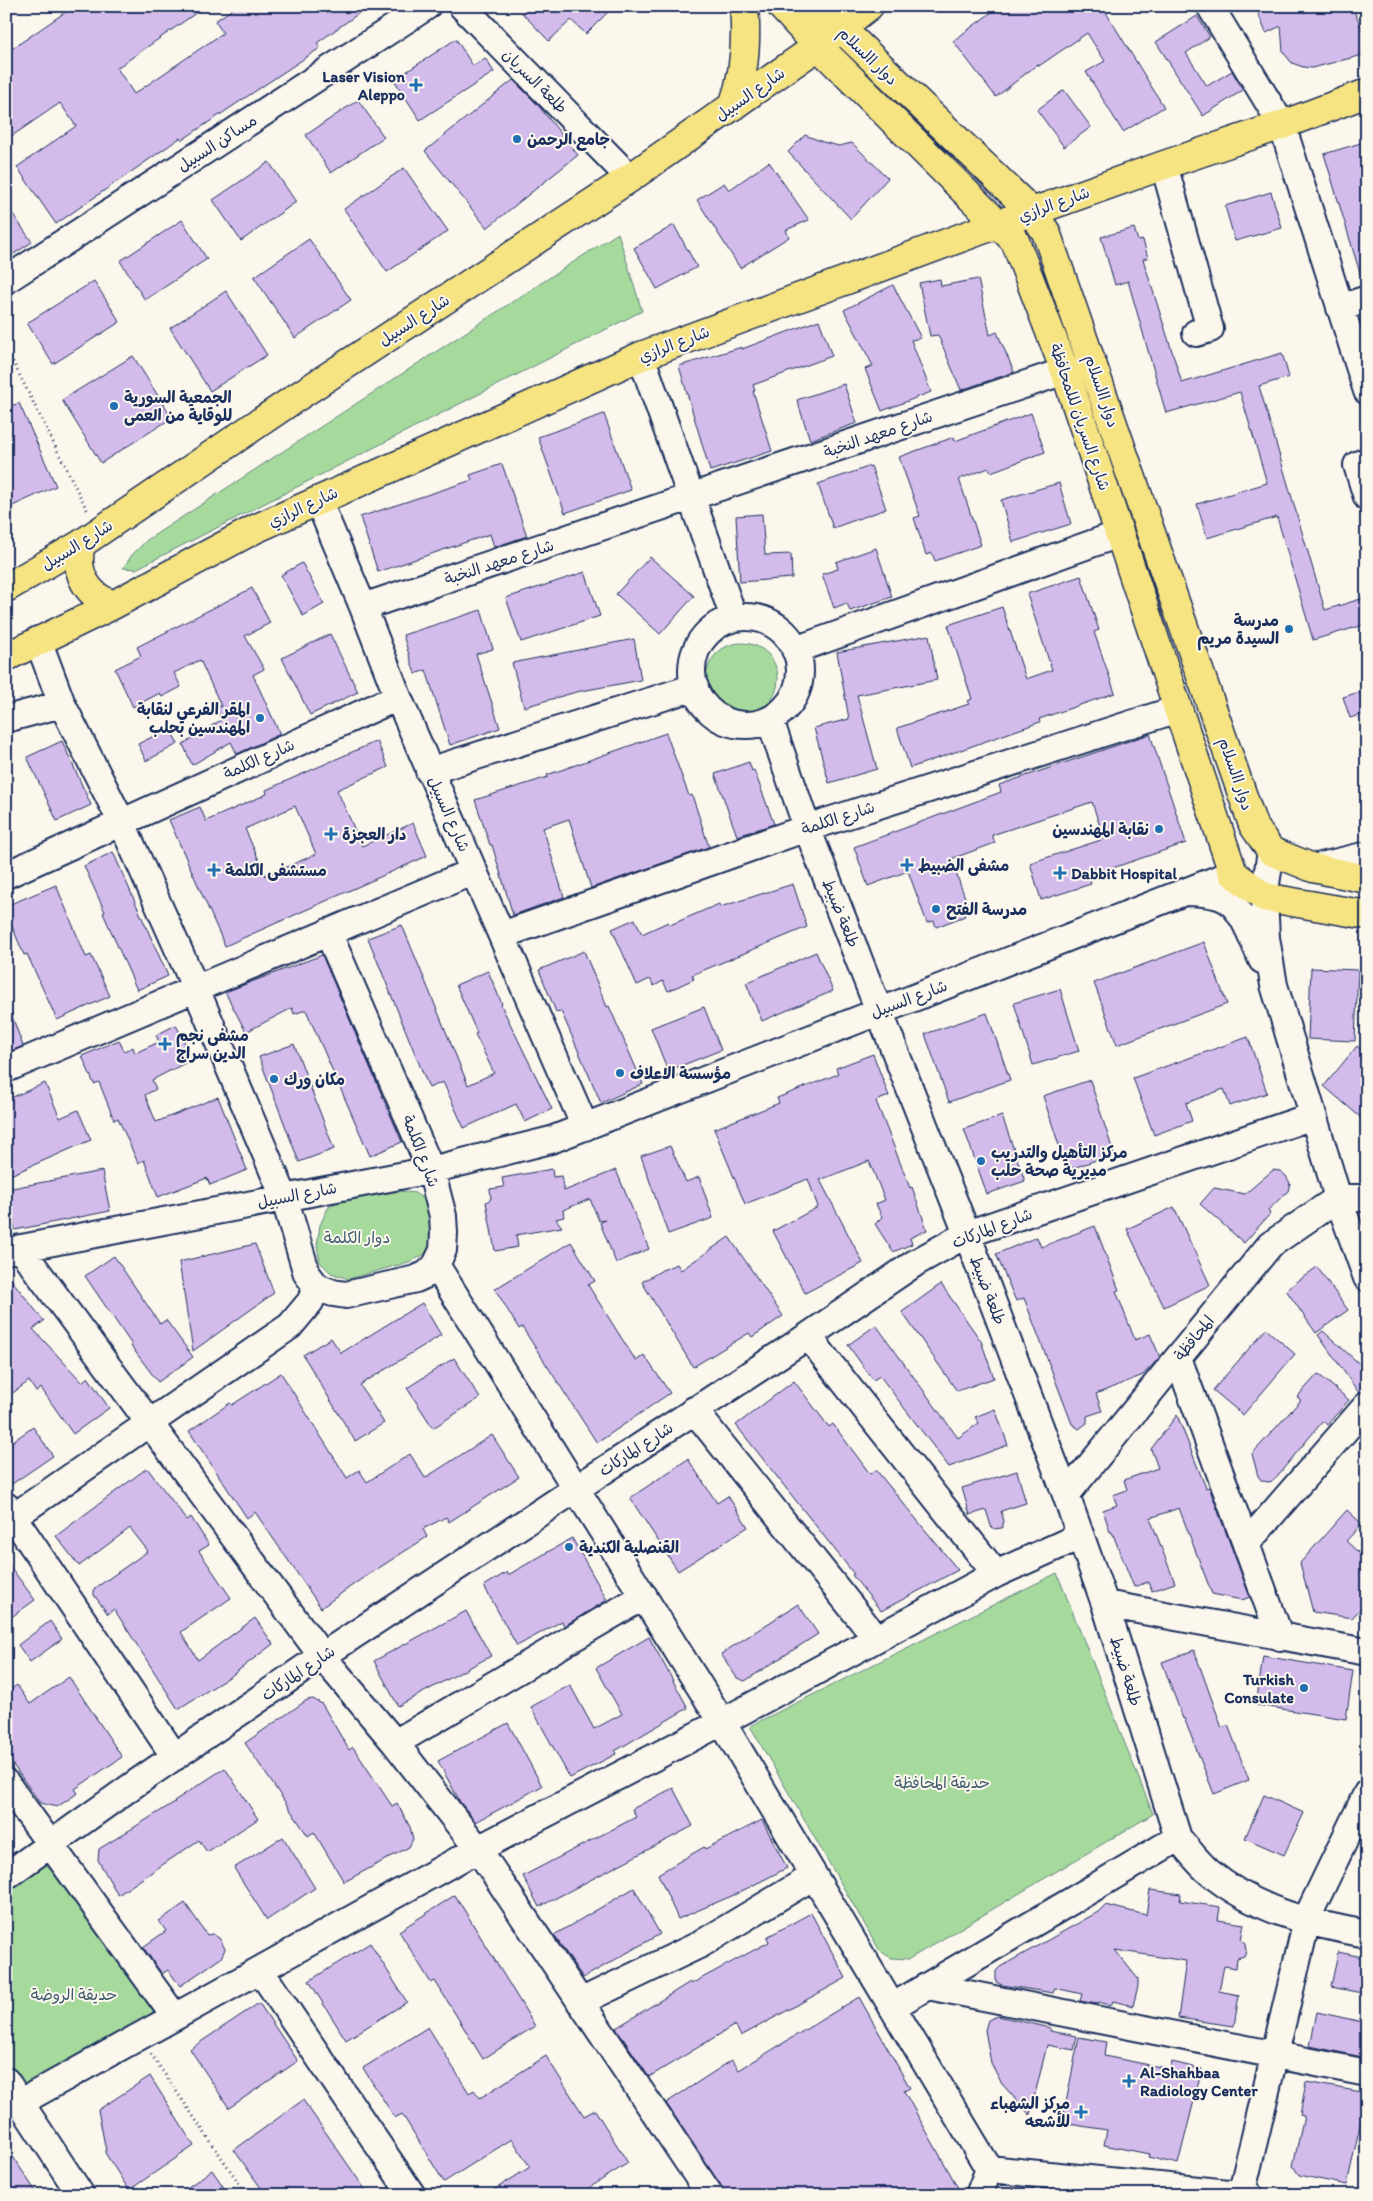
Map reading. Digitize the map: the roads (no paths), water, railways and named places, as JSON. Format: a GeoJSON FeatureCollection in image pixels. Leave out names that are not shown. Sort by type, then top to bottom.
{"type":"FeatureCollection","features":[{"type":"Feature","properties":{"kind":"main road"},"geometry":{"type":"LineString","coordinates":[[733,106],[741,85],[744,62],[746,33],[744,6]]}},
{"type":"Feature","properties":{"kind":"main road","name":"شارع السريان لللمحافظة"},"geometry":{"type":"LineString","coordinates":[[780,6],[1015,241],[1065,371],[1233,873]]}},
{"type":"Feature","properties":{"kind":"main road","name":"دوار االسلام"},"geometry":{"type":"LineString","coordinates":[[818,6],[1032,212],[1046,232],[1253,826],[1271,851]]}},
{"type":"Feature","properties":{"kind":"main road","name":"شارع السبيل"},"geometry":{"type":"LineString","coordinates":[[6,588],[90,538],[294,399],[630,178],[841,30],[869,6]]}},
{"type":"Feature","properties":{"kind":"main road","name":"شارع الرازي"},"geometry":{"type":"LineString","coordinates":[[6,657],[113,605],[255,529],[641,356],[998,224],[1282,125],[1367,93]]}},
{"type":"Feature","properties":{"kind":"main road"},"geometry":{"type":"LineString","coordinates":[[90,538],[78,563],[84,582],[96,596],[113,605]]}},
{"type":"Feature","properties":{"kind":"main road"},"geometry":{"type":"LineString","coordinates":[[1271,851],[1313,868],[1367,879]]}},
{"type":"Feature","properties":{"kind":"main road"},"geometry":{"type":"LineString","coordinates":[[1233,873],[1264,897],[1367,915]]}},
{"type":"Feature","properties":{"kind":"street","name":"مساكن السبيل"},"geometry":{"type":"LineString","coordinates":[[6,280],[427,6]]}},
{"type":"Feature","properties":{"kind":"street","name":"طلعة السريان"},"geometry":{"type":"LineString","coordinates":[[462,6],[630,178]]}},
{"type":"Feature","properties":{"kind":"street"},"geometry":{"type":"LineString","coordinates":[[1210,6],[1282,125],[1367,391]]}},
{"type":"Feature","properties":{"kind":"street"},"geometry":{"type":"LineString","coordinates":[[1164,165],[1210,329],[1196,333]]}},
{"type":"Feature","properties":{"kind":"street"},"geometry":{"type":"LineString","coordinates":[[1340,308],[1367,299]]}},
{"type":"Feature","properties":{"kind":"street"},"geometry":{"type":"LineString","coordinates":[[641,356],[734,618]]}},
{"type":"Feature","properties":{"kind":"street","name":"شارع معهد النخبة"},"geometry":{"type":"LineString","coordinates":[[363,607],[1065,371]]}},
{"type":"Feature","properties":{"kind":"street"},"geometry":{"type":"LineString","coordinates":[[1367,461],[1356,465],[1367,497]]}},
{"type":"Feature","properties":{"kind":"street","name":"شارع السبيل"},"geometry":{"type":"LineString","coordinates":[[318,500],[429,771],[585,1127]]}},
{"type":"Feature","properties":{"kind":"street"},"geometry":{"type":"LineString","coordinates":[[796,650],[1119,534]]}},
{"type":"Feature","properties":{"kind":"street"},"geometry":{"type":"LineString","coordinates":[[749,617],[770,623],[788,637],[796,650],[800,665],[799,680],[794,695],[785,708],[770,720],[758,724],[742,725],[726,721],[712,713],[701,702],[694,687],[692,670],[696,652],[704,636],[718,625],[734,618],[749,617]]}},
{"type":"Feature","properties":{"kind":"street"},"geometry":{"type":"LineString","coordinates":[[38,640],[62,704],[121,821],[196,990],[284,1197],[307,1274],[317,1287],[333,1293],[346,1295],[416,1280],[427,1274],[436,1265],[577,1487],[722,1722],[989,2169]]}},
{"type":"Feature","properties":{"kind":"street"},"geometry":{"type":"LineString","coordinates":[[429,771],[694,687]]}},
{"type":"Feature","properties":{"kind":"street","name":"شارع الكلمة"},"geometry":{"type":"LineString","coordinates":[[6,875],[121,821],[398,697]]}},
{"type":"Feature","properties":{"kind":"street"},"geometry":{"type":"LineString","coordinates":[[6,719],[62,704]]}},
{"type":"Feature","properties":{"kind":"street","name":"شارع الكلمة"},"geometry":{"type":"LineString","coordinates":[[502,935],[807,828],[1178,709]]}},
{"type":"Feature","properties":{"kind":"street","name":"طلعة ضبيط"},"geometry":{"type":"LineString","coordinates":[[770,720],[807,828],[967,1234],[1066,1495],[1105,1604],[1178,1838]]}},
{"type":"Feature","properties":{"kind":"street"},"geometry":{"type":"LineString","coordinates":[[1271,851],[1264,897],[1266,938],[1274,986],[1338,1198],[1367,1278]]}},
{"type":"Feature","properties":{"kind":"street"},"geometry":{"type":"LineString","coordinates":[[1313,868],[1367,855]]}},
{"type":"Feature","properties":{"kind":"street"},"geometry":{"type":"LineString","coordinates":[[6,1069],[474,871]]}},
{"type":"Feature","properties":{"kind":"street","name":"شارع السبيل"},"geometry":{"type":"LineString","coordinates":[[13,1249],[431,1170],[551,1140],[1233,873]]}},
{"type":"Feature","properties":{"kind":"street"},"geometry":{"type":"LineString","coordinates":[[1187,892],[1211,894],[1227,900],[1238,910],[1274,986]]}},
{"type":"Feature","properties":{"kind":"street","name":"شارع الكلمة"},"geometry":{"type":"LineString","coordinates":[[328,932],[431,1170],[443,1216],[443,1250],[436,1265]]}},
{"type":"Feature","properties":{"kind":"street","name":"شارع الماركات"},"geometry":{"type":"LineString","coordinates":[[6,1876],[322,1656],[808,1336],[915,1263],[967,1234],[1313,1116]]}},
{"type":"Feature","properties":{"kind":"street"},"geometry":{"type":"LineString","coordinates":[[1338,1198],[1367,1198]]}},
{"type":"Feature","properties":{"kind":"street","name":"المحافظة"},"geometry":{"type":"LineString","coordinates":[[1066,1495],[1270,1245],[1338,1198]]}},
{"type":"Feature","properties":{"kind":"street"},"geometry":{"type":"LineString","coordinates":[[13,1249],[149,1423],[322,1656],[395,1742],[478,1849],[710,2195]]}},
{"type":"Feature","properties":{"kind":"street"},"geometry":{"type":"LineString","coordinates":[[175,1757],[9,1515],[149,1423],[290,1326],[301,1315],[317,1287]]}},
{"type":"Feature","properties":{"kind":"street"},"geometry":{"type":"LineString","coordinates":[[808,1336],[996,1574]]}},
{"type":"Feature","properties":{"kind":"street"},"geometry":{"type":"LineString","coordinates":[[1178,1358],[1280,1637]]}},
{"type":"Feature","properties":{"kind":"street"},"geometry":{"type":"LineString","coordinates":[[1246,1544],[1367,1405]]}},
{"type":"Feature","properties":{"kind":"street"},"geometry":{"type":"LineString","coordinates":[[694,1410],[876,1638]]}},
{"type":"Feature","properties":{"kind":"street"},"geometry":{"type":"LineString","coordinates":[[81,2195],[13,2092],[139,2037],[478,1849],[722,1722],[996,1574],[1080,1536]]}},
{"type":"Feature","properties":{"kind":"street"},"geometry":{"type":"LineString","coordinates":[[395,1742],[644,1596]]}},
{"type":"Feature","properties":{"kind":"street"},"geometry":{"type":"LineString","coordinates":[[1105,1604],[1367,1652]]}},
{"type":"Feature","properties":{"kind":"street"},"geometry":{"type":"LineString","coordinates":[[6,1783],[175,2017]]}},
{"type":"Feature","properties":{"kind":"street"},"geometry":{"type":"LineString","coordinates":[[989,2169],[1244,2194],[1305,1922],[1366,1796]]}},
{"type":"Feature","properties":{"kind":"street"},"geometry":{"type":"LineString","coordinates":[[892,2007],[1178,1838],[1208,1872],[1244,1896],[1305,1922],[1367,1934]]}},
{"type":"Feature","properties":{"kind":"street"},"geometry":{"type":"LineString","coordinates":[[580,2002],[701,1944],[814,1876]]}},
{"type":"Feature","properties":{"kind":"street"},"geometry":{"type":"LineString","coordinates":[[260,1970],[412,2195]]}},
{"type":"Feature","properties":{"kind":"street"},"geometry":{"type":"LineString","coordinates":[[928,1986],[1367,2073]]}},
{"type":"Feature","properties":{"kind":"street"},"geometry":{"type":"LineString","coordinates":[[979,2195],[989,2169]]}},
{"type":"Feature","properties":{"kind":"place","name":"Laser Vision Aleppo"},"geometry":{"type":"Point","coordinates":[416,85]}},
{"type":"Feature","properties":{"kind":"place","name":"جامع الرحمن"},"geometry":{"type":"Point","coordinates":[517,139]}},
{"type":"Feature","properties":{"kind":"place","name":"الجمعية السورية للوقاية من العمى"},"geometry":{"type":"Point","coordinates":[114,406]}},
{"type":"Feature","properties":{"kind":"place","name":"مدرسة السيدة مريم"},"geometry":{"type":"Point","coordinates":[1289,629]}},
{"type":"Feature","properties":{"kind":"place","name":"المقر الفرعي لنقابة المهندسين بحلب"},"geometry":{"type":"Point","coordinates":[260,718]}},
{"type":"Feature","properties":{"kind":"place","name":"نقابة المهندسين"},"geometry":{"type":"Point","coordinates":[1159,829]}},
{"type":"Feature","properties":{"kind":"place","name":"دار العجزة"},"geometry":{"type":"Point","coordinates":[331,834]}},
{"type":"Feature","properties":{"kind":"place","name":"مشفى الضبيط"},"geometry":{"type":"Point","coordinates":[907,865]}},
{"type":"Feature","properties":{"kind":"place","name":"مستشفى الكلمة"},"geometry":{"type":"Point","coordinates":[214,870]}},
{"type":"Feature","properties":{"kind":"place","name":"Dabbit Hospital"},"geometry":{"type":"Point","coordinates":[1060,873]}},
{"type":"Feature","properties":{"kind":"place","name":"مدرسة الفتح"},"geometry":{"type":"Point","coordinates":[936,909]}},
{"type":"Feature","properties":{"kind":"place","name":"مشفى نجم الدين سراج"},"geometry":{"type":"Point","coordinates":[165,1044]}},
{"type":"Feature","properties":{"kind":"place","name":"مؤسسة الاعلاف"},"geometry":{"type":"Point","coordinates":[620,1073]}},
{"type":"Feature","properties":{"kind":"place","name":"مكان ورك"},"geometry":{"type":"Point","coordinates":[274,1079]}},
{"type":"Feature","properties":{"kind":"place","name":"مركز التأهيل والتدريب مديرية صحة حلب"},"geometry":{"type":"Point","coordinates":[981,1161]}},
{"type":"Feature","properties":{"kind":"place","name":"القنصلية الكندية"},"geometry":{"type":"Point","coordinates":[569,1547]}},
{"type":"Feature","properties":{"kind":"place","name":"Turkish Consulate"},"geometry":{"type":"Point","coordinates":[1304,1688]}},
{"type":"Feature","properties":{"kind":"place","name":"Al-Shahbaa Radiology Center"},"geometry":{"type":"Point","coordinates":[1129,2081]}},
{"type":"Feature","properties":{"kind":"place","name":"مركز الشهباء للأشعه"},"geometry":{"type":"Point","coordinates":[1081,2112]}},
{"type":"Feature","properties":{"kind":"park label","name":"دوار الكلمة"},"geometry":{"type":"Point","coordinates":[357,1237]}},
{"type":"Feature","properties":{"kind":"park label","name":"حديقة المحافظة"},"geometry":{"type":"Point","coordinates":[942,1782]}},
{"type":"Feature","properties":{"kind":"park label","name":"حديقة الروضة"},"geometry":{"type":"Point","coordinates":[74,1994]}}]}
